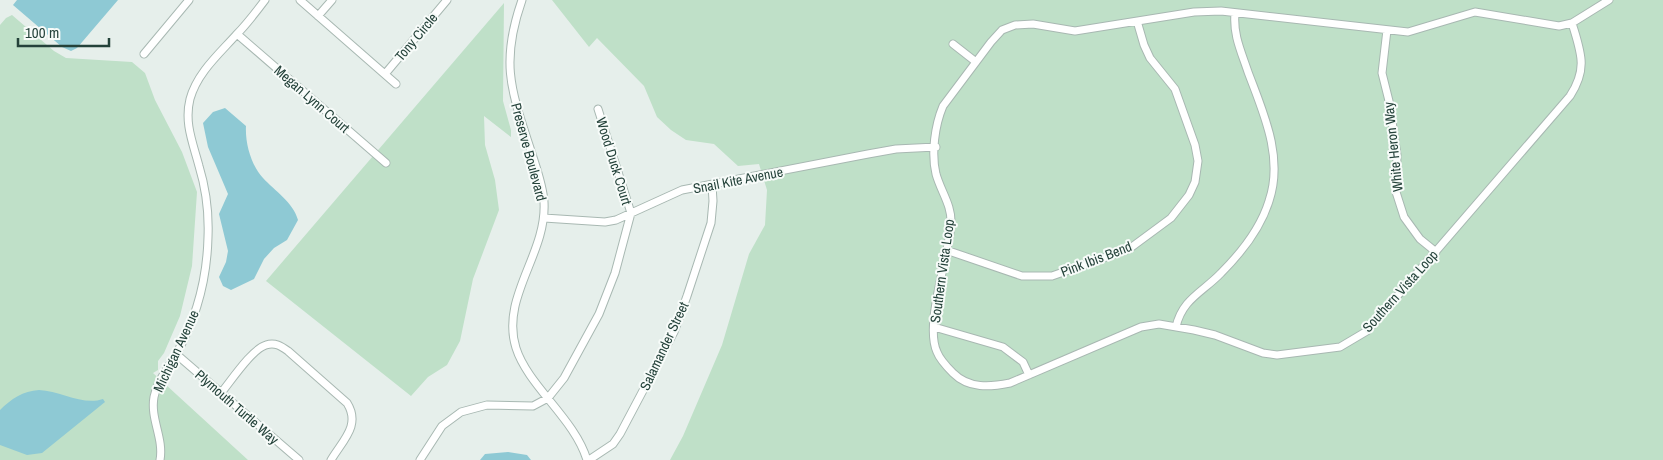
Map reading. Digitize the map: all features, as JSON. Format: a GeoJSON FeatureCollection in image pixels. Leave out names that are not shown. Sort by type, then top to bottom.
{"type":"FeatureCollection","features":[{"type":"Feature","properties":{"kind":"street"},"geometry":{"type":"LineString","coordinates":[[144,54],[189,0]]}},
{"type":"Feature","properties":{"kind":"street","name":"Michigan Avenue"},"geometry":{"type":"LineString","coordinates":[[160,460],[161,447],[154,421],[154,397],[163,373],[176,354],[190,324],[204,283],[208,236],[205,193],[189,133],[188,110],[195,85],[202,73],[265,0]]}},
{"type":"Feature","properties":{"kind":"street"},"geometry":{"type":"LineString","coordinates":[[300,0],[396,84]]}},
{"type":"Feature","properties":{"kind":"street"},"geometry":{"type":"LineString","coordinates":[[318,16],[332,0]]}},
{"type":"Feature","properties":{"kind":"street","name":"Tony Circle"},"geometry":{"type":"LineString","coordinates":[[385,74],[447,0]]}},
{"type":"Feature","properties":{"kind":"street","name":"Preserve Boulevard"},"geometry":{"type":"LineString","coordinates":[[522,0],[512,29],[509,78],[539,178],[544,201],[544,218],[539,245],[513,309],[511,322],[516,350],[523,363],[574,433],[584,449],[588,460]]}},
{"type":"Feature","properties":{"kind":"street","name":"Southern Vista Loop"},"geometry":{"type":"LineString","coordinates":[[1572,23],[1583,59],[1579,82],[1570,96],[1367,331],[1340,347],[1277,355],[1263,353],[1215,335],[1159,324],[1141,327],[1010,383],[988,388],[972,384],[957,377],[945,366],[936,351],[934,326],[951,224],[950,206],[936,173],[937,125],[943,106],[1002,30],[1015,25],[1033,24],[1075,31],[1194,12],[1236,13],[1408,32],[1475,12],[1559,26],[1572,23],[1610,0]]}},
{"type":"Feature","properties":{"kind":"street"},"geometry":{"type":"LineString","coordinates":[[1176,327],[1183,306],[1221,274],[1236,256],[1255,231],[1270,200],[1274,152],[1268,125],[1236,39],[1236,13]]}},
{"type":"Feature","properties":{"kind":"street","name":"Pink Ibis Bend"},"geometry":{"type":"LineString","coordinates":[[946,250],[1022,276],[1052,276],[1129,249],[1171,218],[1189,195],[1195,182],[1198,162],[1195,145],[1175,89],[1150,58],[1144,45],[1138,21]]}},
{"type":"Feature","properties":{"kind":"street","name":"White Heron Way"},"geometry":{"type":"LineString","coordinates":[[1387,30],[1382,73],[1389,101],[1397,155],[1396,192],[1404,217],[1420,239],[1436,252]]}},
{"type":"Feature","properties":{"kind":"street","name":"Megan Lynn Court"},"geometry":{"type":"LineString","coordinates":[[237,34],[386,163]]}},
{"type":"Feature","properties":{"kind":"street"},"geometry":{"type":"LineString","coordinates":[[953,44],[976,62]]}},
{"type":"Feature","properties":{"kind":"street","name":"Wood Duck Court"},"geometry":{"type":"LineString","coordinates":[[598,109],[631,213]]}},
{"type":"Feature","properties":{"kind":"street","name":"Snail Kite Avenue"},"geometry":{"type":"LineString","coordinates":[[544,218],[605,222],[631,213],[682,190],[896,149],[936,147]]}},
{"type":"Feature","properties":{"kind":"street","name":"Salamander Street"},"geometry":{"type":"LineString","coordinates":[[588,460],[613,444],[620,434],[674,332],[711,223],[712,185]]}},
{"type":"Feature","properties":{"kind":"street"},"geometry":{"type":"LineString","coordinates":[[420,460],[442,426],[461,412],[487,405],[532,406],[548,398],[564,378],[599,314],[615,272],[631,213]]}},
{"type":"Feature","properties":{"kind":"street"},"geometry":{"type":"LineString","coordinates":[[934,326],[1003,347],[1023,362],[1029,375]]}},
{"type":"Feature","properties":{"kind":"street"},"geometry":{"type":"LineString","coordinates":[[221,393],[257,351],[265,345],[279,345],[347,403],[353,413],[353,421],[348,434],[331,460]]}},
{"type":"Feature","properties":{"kind":"street","name":"Plymouth Turtle Way"},"geometry":{"type":"LineString","coordinates":[[176,354],[299,460]]}},
{"type":"Feature","properties":{"kind":"green space"},"geometry":{"type":"Polygon","coordinates":[[[552,0],[1663,0],[1663,460],[670,460],[683,436],[722,345],[749,254],[765,225],[767,190],[759,164],[738,166],[714,144],[686,140],[671,130],[657,117],[644,86],[597,38],[589,47],[552,0]]]}},
{"type":"Feature","properties":{"kind":"green space"},"geometry":{"type":"Polygon","coordinates":[[[504,3],[503,101],[511,130],[511,137],[484,116],[485,145],[495,180],[499,210],[473,279],[460,341],[447,365],[428,377],[411,396],[266,281],[504,3]]]}},
{"type":"Feature","properties":{"kind":"green space"},"geometry":{"type":"Polygon","coordinates":[[[12,15],[54,51],[66,58],[132,62],[145,73],[155,100],[182,152],[197,192],[192,266],[180,316],[164,353],[158,361],[158,370],[153,373],[248,460],[0,460],[0,25],[6,18],[12,15]]]}},
{"type":"Feature","properties":{"kind":"water"},"geometry":{"type":"Polygon","coordinates":[[[17,0],[118,0],[77,48],[71,51],[62,47],[13,5],[17,0]]]}},
{"type":"Feature","properties":{"kind":"water"},"geometry":{"type":"Polygon","coordinates":[[[225,108],[246,126],[248,146],[255,167],[263,178],[288,202],[298,220],[287,240],[274,248],[264,259],[254,279],[231,290],[223,286],[219,277],[226,262],[228,251],[219,214],[228,194],[208,147],[203,123],[213,112],[225,108]]]}},
{"type":"Feature","properties":{"kind":"water"},"geometry":{"type":"Polygon","coordinates":[[[39,390],[88,401],[103,399],[105,402],[42,453],[27,455],[0,445],[0,410],[18,396],[39,390]]]}},
{"type":"Feature","properties":{"kind":"water"},"geometry":{"type":"Polygon","coordinates":[[[508,452],[527,455],[531,460],[480,460],[485,454],[508,452]]]}}]}
